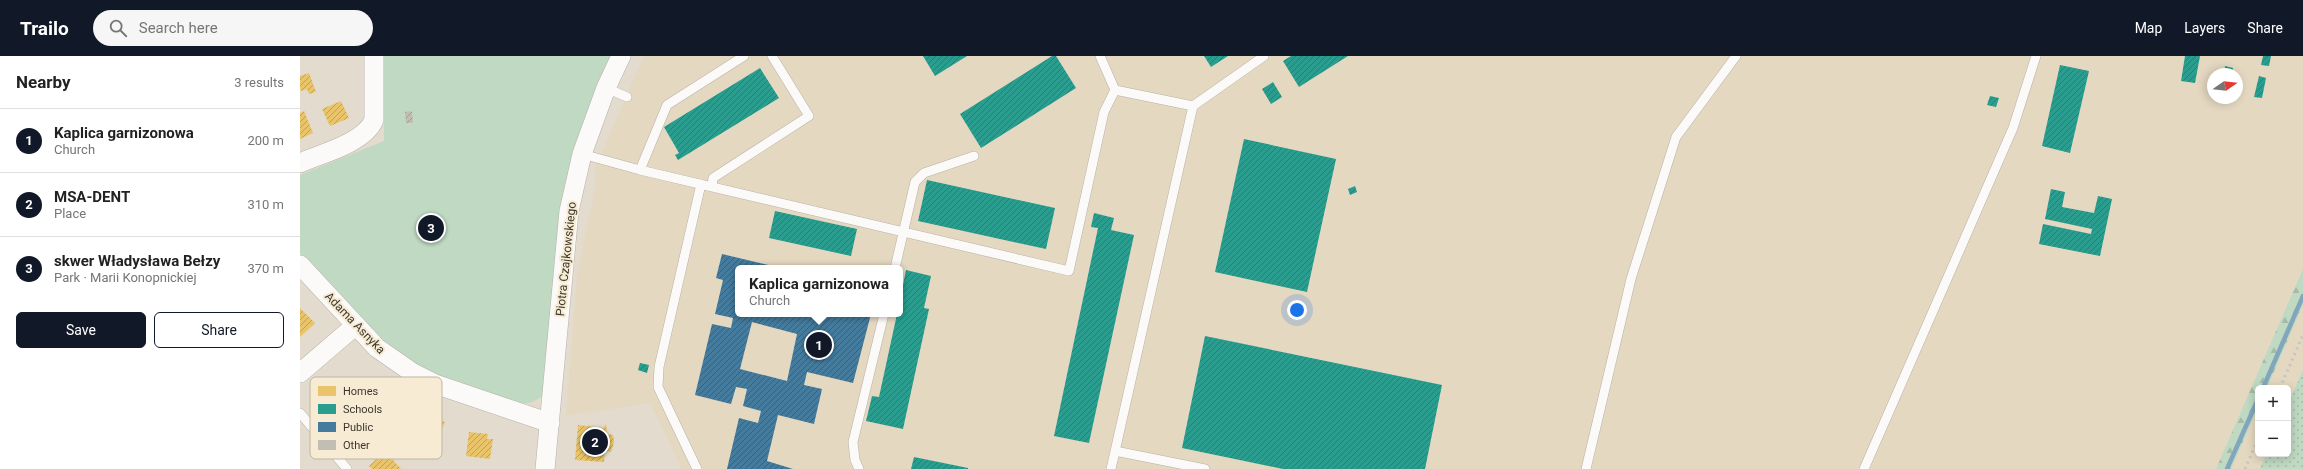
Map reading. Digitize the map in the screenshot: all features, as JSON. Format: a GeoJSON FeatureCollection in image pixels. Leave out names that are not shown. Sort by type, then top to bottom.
{"type":"FeatureCollection","features":[{"type":"Feature","properties":{"kind":"street"},"geometry":{"type":"LineString","coordinates":[[300,163],[362,137],[370,129],[374,120],[374,56]]}},
{"type":"Feature","properties":{"kind":"street","name":"Piotra Czajkowskiego"},"geometry":{"type":"LineString","coordinates":[[546,469],[569,211],[582,154],[606,88],[621,56]]}},
{"type":"Feature","properties":{"kind":"street","name":"Adama Asnyka"},"geometry":{"type":"LineString","coordinates":[[300,265],[376,348],[421,377]]}},
{"type":"Feature","properties":{"kind":"street"},"geometry":{"type":"LineString","coordinates":[[300,373],[356,325]]}},
{"type":"Feature","properties":{"kind":"street","name":"Adama Asnyka"},"geometry":{"type":"LineString","coordinates":[[442,386],[550,423]]}},
{"type":"Feature","properties":{"kind":"lane"},"geometry":{"type":"LineString","coordinates":[[640,170],[667,105],[744,56]]}},
{"type":"Feature","properties":{"kind":"lane"},"geometry":{"type":"LineString","coordinates":[[712,187],[713,178],[809,116],[772,56]]}},
{"type":"Feature","properties":{"kind":"lane"},"geometry":{"type":"LineString","coordinates":[[1111,469],[1193,106],[1264,56]]}},
{"type":"Feature","properties":{"kind":"lane"},"geometry":{"type":"LineString","coordinates":[[1586,469],[1631,279],[1676,137],[1736,56]]}},
{"type":"Feature","properties":{"kind":"lane"},"geometry":{"type":"LineString","coordinates":[[1864,469],[2013,128],[2036,56]]}},
{"type":"Feature","properties":{"kind":"lane"},"geometry":{"type":"LineString","coordinates":[[582,154],[640,170],[1069,271],[1104,112],[1115,90],[1103,57]]}},
{"type":"Feature","properties":{"kind":"lane"},"geometry":{"type":"LineString","coordinates":[[606,88],[627,97]]}},
{"type":"Feature","properties":{"kind":"lane"},"geometry":{"type":"LineString","coordinates":[[1115,90],[1193,106]]}},
{"type":"Feature","properties":{"kind":"lane"},"geometry":{"type":"LineString","coordinates":[[896,265],[912,191],[919,177],[974,156]]}},
{"type":"Feature","properties":{"kind":"lane"},"geometry":{"type":"LineString","coordinates":[[697,469],[658,387],[659,367],[701,184]]}},
{"type":"Feature","properties":{"kind":"lane"},"geometry":{"type":"LineString","coordinates":[[859,469],[855,460],[854,442],[883,317]]}},
{"type":"Feature","properties":{"kind":"lane"},"geometry":{"type":"LineString","coordinates":[[300,413],[310,425]]}},
{"type":"Feature","properties":{"kind":"lane"},"geometry":{"type":"LineString","coordinates":[[1115,451],[1204,469]]}},
{"type":"Feature","properties":{"kind":"lane"},"geometry":{"type":"LineString","coordinates":[[339,459],[347,469]]}},
{"type":"Feature","properties":{"kind":"shaded area"},"geometry":{"type":"Polygon","coordinates":[[[644,56],[2303,56],[2303,269],[2216,469],[682,469],[650,403],[566,416],[577,275],[595,189],[595,168],[644,56]]]}},
{"type":"Feature","properties":{"kind":"shaded area"},"geometry":{"type":"Polygon","coordinates":[[[2303,305],[2303,370],[2291,397],[2291,385],[2268,385],[2303,305]]]}},
{"type":"Feature","properties":{"kind":"shaded area"},"geometry":{"type":"Polygon","coordinates":[[[2255,415],[2255,457],[2265,457],[2260,469],[2231,469],[2255,415]]]}},
{"type":"Feature","properties":{"kind":"green space"},"geometry":{"type":"Polygon","coordinates":[[[384,56],[612,56],[589,111],[545,393],[539,398],[528,403],[516,402],[456,384],[442,379],[442,377],[435,376],[418,367],[385,342],[370,328],[341,299],[300,253],[300,175],[384,141],[384,56]]]}},
{"type":"Feature","properties":{"kind":"green space"},"geometry":{"type":"Polygon","coordinates":[[[2303,269],[2303,305],[2268,385],[2255,385],[2255,415],[2231,469],[2216,469],[2303,269]]]}},
{"type":"Feature","properties":{"kind":"green space"},"geometry":{"type":"Polygon","coordinates":[[[2303,370],[2303,469],[2260,469],[2265,457],[2291,457],[2291,397],[2303,370]]]}},
{"type":"Feature","properties":{"kind":"building: Homes"},"geometry":{"type":"Polygon","coordinates":[[[309,73],[316,92],[309,94],[307,89],[301,91],[300,89],[300,76],[309,73]]]}},
{"type":"Feature","properties":{"kind":"building: Homes"},"geometry":{"type":"Polygon","coordinates":[[[341,101],[349,118],[330,126],[322,109],[341,101]]]}},
{"type":"Feature","properties":{"kind":"building: Homes"},"geometry":{"type":"Polygon","coordinates":[[[304,111],[313,133],[300,139],[300,113],[304,111]]]}},
{"type":"Feature","properties":{"kind":"building: Homes"},"geometry":{"type":"Polygon","coordinates":[[[300,308],[315,323],[300,337],[300,308]]]}},
{"type":"Feature","properties":{"kind":"building: Homes"},"geometry":{"type":"Polygon","coordinates":[[[442,421],[445,422],[442,429],[442,421]]]}},
{"type":"Feature","properties":{"kind":"building: Homes"},"geometry":{"type":"Polygon","coordinates":[[[606,424],[607,434],[613,435],[614,442],[611,452],[605,451],[604,462],[575,460],[578,425],[603,428],[606,424]]]}},
{"type":"Feature","properties":{"kind":"building: Homes"},"geometry":{"type":"Polygon","coordinates":[[[469,432],[488,434],[487,439],[493,439],[490,459],[466,456],[469,432]]]}},
{"type":"Feature","properties":{"kind":"building: Homes"},"geometry":{"type":"Polygon","coordinates":[[[376,459],[392,459],[401,469],[372,469],[369,466],[376,459]]]}},
{"type":"Feature","properties":{"kind":"building: Schools"},"geometry":{"type":"Polygon","coordinates":[[[923,56],[967,56],[935,76],[923,56]]]}},
{"type":"Feature","properties":{"kind":"building: Schools"},"geometry":{"type":"Polygon","coordinates":[[[1052,56],[1056,56],[1076,88],[981,148],[960,114],[1052,56]]]}},
{"type":"Feature","properties":{"kind":"building: Schools"},"geometry":{"type":"Polygon","coordinates":[[[1204,56],[1228,56],[1211,67],[1204,56]]]}},
{"type":"Feature","properties":{"kind":"building: Schools"},"geometry":{"type":"Polygon","coordinates":[[[1291,56],[1348,56],[1299,87],[1283,61],[1291,56]]]}},
{"type":"Feature","properties":{"kind":"building: Schools"},"geometry":{"type":"Polygon","coordinates":[[[2185,56],[2200,56],[2195,83],[2181,81],[2185,56]]]}},
{"type":"Feature","properties":{"kind":"building: Schools"},"geometry":{"type":"Polygon","coordinates":[[[2263,56],[2271,56],[2269,66],[2261,65],[2263,56]]]}},
{"type":"Feature","properties":{"kind":"building: Schools"},"geometry":{"type":"Polygon","coordinates":[[[2060,65],[2089,71],[2070,153],[2042,146],[2060,65]]]}},
{"type":"Feature","properties":{"kind":"building: Schools"},"geometry":{"type":"Polygon","coordinates":[[[760,68],[779,98],[678,160],[675,155],[679,153],[664,127],[760,68]]]}},
{"type":"Feature","properties":{"kind":"building: Schools"},"geometry":{"type":"Polygon","coordinates":[[[2259,76],[2266,78],[2262,98],[2254,97],[2259,76]]]}},
{"type":"Feature","properties":{"kind":"building: Schools"},"geometry":{"type":"Polygon","coordinates":[[[1273,82],[1282,97],[1271,104],[1262,89],[1273,82]]]}},
{"type":"Feature","properties":{"kind":"building: Schools"},"geometry":{"type":"Polygon","coordinates":[[[1990,96],[1999,98],[1996,107],[1987,105],[1990,96]]]}},
{"type":"Feature","properties":{"kind":"building: Schools"},"geometry":{"type":"Polygon","coordinates":[[[1244,139],[1336,159],[1307,292],[1215,272],[1244,139]]]}},
{"type":"Feature","properties":{"kind":"building: Schools"},"geometry":{"type":"Polygon","coordinates":[[[927,180],[1055,208],[1046,249],[918,221],[927,180]]]}},
{"type":"Feature","properties":{"kind":"building: Schools"},"geometry":{"type":"Polygon","coordinates":[[[1355,186],[1357,192],[1350,195],[1348,189],[1355,186]]]}},
{"type":"Feature","properties":{"kind":"building: Schools"},"geometry":{"type":"Polygon","coordinates":[[[2051,189],[2065,192],[2062,207],[2094,213],[2098,196],[2112,199],[2100,256],[2039,244],[2043,224],[2091,234],[2092,229],[2045,219],[2051,189]]]}},
{"type":"Feature","properties":{"kind":"building: Schools"},"geometry":{"type":"Polygon","coordinates":[[[775,211],[857,229],[851,256],[769,238],[775,211]]]}},
{"type":"Feature","properties":{"kind":"building: Schools"},"geometry":{"type":"Polygon","coordinates":[[[1094,213],[1114,218],[1111,230],[1134,235],[1089,443],[1054,436],[1098,228],[1091,227],[1094,213]]]}},
{"type":"Feature","properties":{"kind":"building: Schools"},"geometry":{"type":"Polygon","coordinates":[[[906,270],[931,276],[924,308],[929,309],[903,429],[866,421],[872,396],[879,397],[896,317],[903,317],[903,285],[906,270]]]}},
{"type":"Feature","properties":{"kind":"building: Schools"},"geometry":{"type":"Polygon","coordinates":[[[1205,336],[1442,385],[1425,469],[1283,469],[1182,448],[1205,336]]]}},
{"type":"Feature","properties":{"kind":"building: Schools"},"geometry":{"type":"Polygon","coordinates":[[[640,363],[649,365],[647,373],[638,370],[640,363]]]}},
{"type":"Feature","properties":{"kind":"building: Schools"},"geometry":{"type":"Polygon","coordinates":[[[914,457],[968,468],[968,469],[911,469],[914,457]]]}},
{"type":"Feature","properties":{"kind":"building: Public"},"geometry":{"type":"Polygon","coordinates":[[[722,254],[769,265],[735,265],[735,317],[870,317],[853,383],[807,372],[804,385],[822,389],[814,424],[778,415],[767,461],[793,469],[727,469],[739,418],[758,423],[761,411],[743,406],[747,389],[736,387],[731,404],[695,395],[712,324],[731,328],[733,318],[715,314],[723,280],[716,278],[722,254]],[[752,322],[740,369],[787,381],[797,334],[752,322]]]}},
{"type":"Feature","properties":{"kind":"building: Other"},"geometry":{"type":"Polygon","coordinates":[[[412,111],[413,123],[406,123],[405,112],[412,111]]]}},
{"type":"Feature","properties":{"kind":"waterway"},"geometry":{"type":"LineString","coordinates":[[2264,385],[2303,296]]}},
{"type":"Feature","properties":{"kind":"waterway"},"geometry":{"type":"LineString","coordinates":[[2227,469],[2255,406]]}},
{"type":"Feature","properties":{"kind":"railway"},"geometry":{"type":"LineString","coordinates":[[2281,385],[2303,335]]}},
{"type":"Feature","properties":{"kind":"railway"},"geometry":{"type":"LineString","coordinates":[[2245,469],[2255,446]]}},
{"type":"Feature","properties":{"kind":"place","name":"skwer Władysława Bełzy"},"geometry":{"type":"Point","coordinates":[431,228]}},
{"type":"Feature","properties":{"kind":"place","name":"Kaplica garnizonowa"},"geometry":{"type":"Point","coordinates":[819,345]}},
{"type":"Feature","properties":{"kind":"place","name":"MSA-DENT"},"geometry":{"type":"Point","coordinates":[595,442]}}]}
